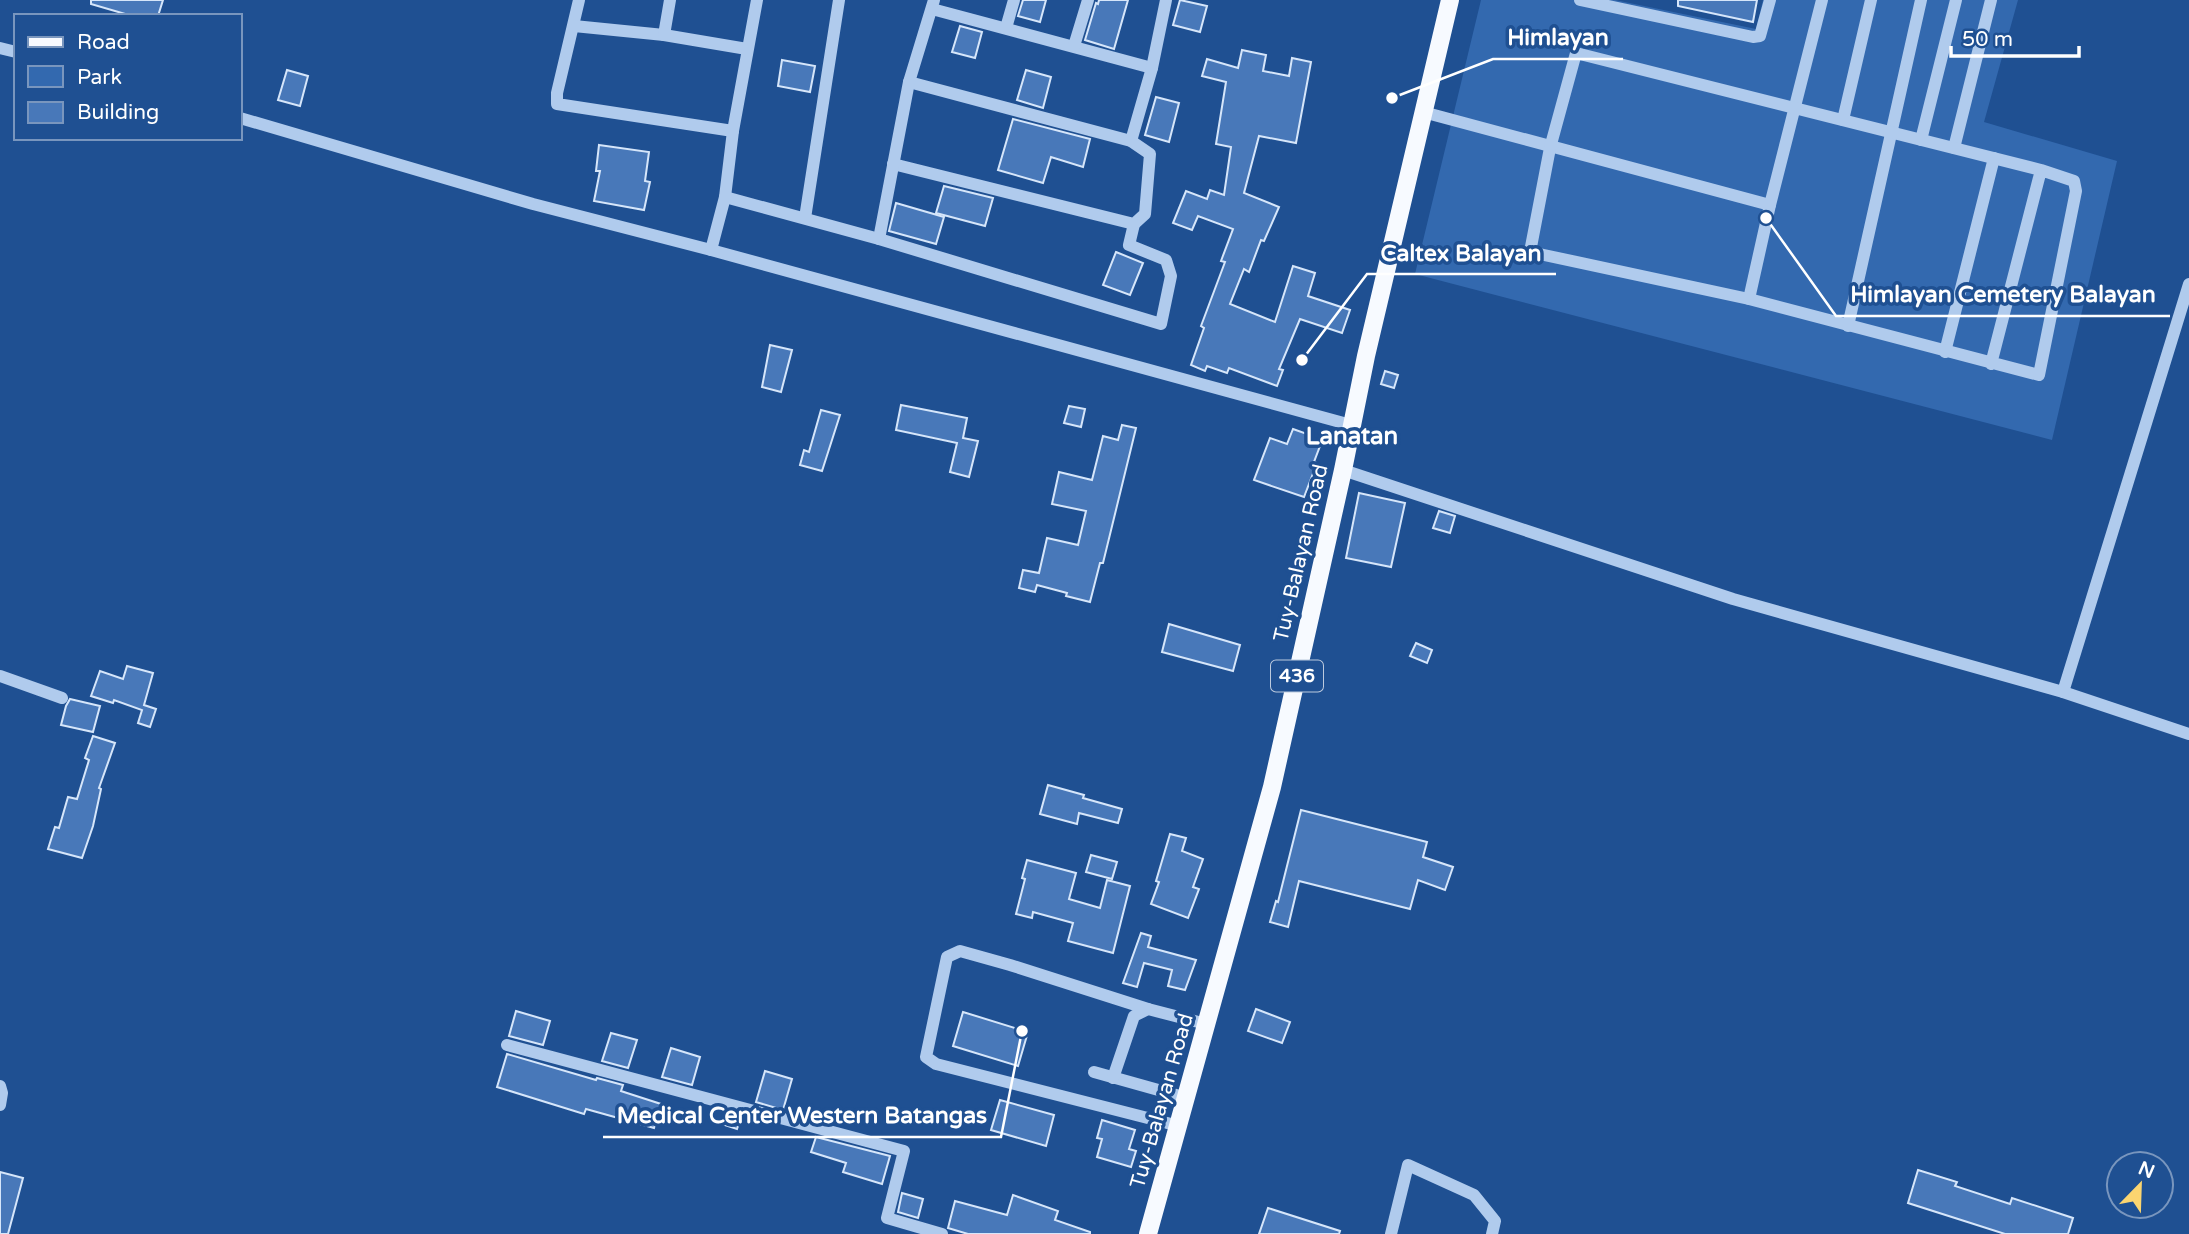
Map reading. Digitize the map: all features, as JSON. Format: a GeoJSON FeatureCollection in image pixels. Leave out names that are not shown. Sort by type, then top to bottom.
{"type":"FeatureCollection","features":[{"type":"Feature","properties":{"kind":"main road","name":"Tuy-Balayan Road"},"geometry":{"type":"LineString","coordinates":[[1148,1234],[1272,787],[1351,425],[1450,0]]}},
{"type":"Feature","properties":{"kind":"street"},"geometry":{"type":"LineString","coordinates":[[579,0],[557,104],[733,131]]}},
{"type":"Feature","properties":{"kind":"street"},"geometry":{"type":"LineString","coordinates":[[664,35],[670,0]]}},
{"type":"Feature","properties":{"kind":"street"},"geometry":{"type":"LineString","coordinates":[[711,250],[725,197],[733,131],[757,0]]}},
{"type":"Feature","properties":{"kind":"street"},"geometry":{"type":"LineString","coordinates":[[805,218],[839,0]]}},
{"type":"Feature","properties":{"kind":"street"},"geometry":{"type":"LineString","coordinates":[[1006,28],[1014,0]]}},
{"type":"Feature","properties":{"kind":"street"},"geometry":{"type":"LineString","coordinates":[[1074,46],[1088,0]]}},
{"type":"Feature","properties":{"kind":"street"},"geometry":{"type":"LineString","coordinates":[[1131,141],[1152,68],[1167,0]]}},
{"type":"Feature","properties":{"kind":"street"},"geometry":{"type":"LineString","coordinates":[[1580,0],[1753,37],[1760,36],[1770,0]]}},
{"type":"Feature","properties":{"kind":"street"},"geometry":{"type":"LineString","coordinates":[[1749,299],[1822,0]]}},
{"type":"Feature","properties":{"kind":"street"},"geometry":{"type":"LineString","coordinates":[[1843,120],[1871,0]]}},
{"type":"Feature","properties":{"kind":"street"},"geometry":{"type":"LineString","coordinates":[[1848,326],[1921,0]]}},
{"type":"Feature","properties":{"kind":"street"},"geometry":{"type":"LineString","coordinates":[[1921,140],[1956,0]]}},
{"type":"Feature","properties":{"kind":"street"},"geometry":{"type":"LineString","coordinates":[[1954,148],[1991,0]]}},
{"type":"Feature","properties":{"kind":"street"},"geometry":{"type":"LineString","coordinates":[[879,239],[909,82],[933,4],[1006,28],[1152,68]]}},
{"type":"Feature","properties":{"kind":"street"},"geometry":{"type":"LineString","coordinates":[[574,26],[664,35],[747,49]]}},
{"type":"Feature","properties":{"kind":"street"},"geometry":{"type":"LineString","coordinates":[[1576,53],[1796,108],[2041,170],[2074,181],[2076,191],[2039,376],[1749,299],[1530,252],[1550,148],[1576,53]]}},
{"type":"Feature","properties":{"kind":"street"},"geometry":{"type":"LineString","coordinates":[[725,197],[879,239],[1161,324],[1171,276],[1166,260],[1129,245],[1134,224],[1145,214],[1150,154],[1131,141],[909,82]]}},
{"type":"Feature","properties":{"kind":"street"},"geometry":{"type":"LineString","coordinates":[[1423,112],[1770,205]]}},
{"type":"Feature","properties":{"kind":"street"},"geometry":{"type":"LineString","coordinates":[[242,119],[533,204],[1351,425]]}},
{"type":"Feature","properties":{"kind":"street"},"geometry":{"type":"LineString","coordinates":[[1945,352],[1994,158]]}},
{"type":"Feature","properties":{"kind":"street"},"geometry":{"type":"LineString","coordinates":[[893,164],[1134,224]]}},
{"type":"Feature","properties":{"kind":"street"},"geometry":{"type":"LineString","coordinates":[[1992,364],[2041,170]]}},
{"type":"Feature","properties":{"kind":"street"},"geometry":{"type":"LineString","coordinates":[[2063,692],[2189,284]]}},
{"type":"Feature","properties":{"kind":"street"},"geometry":{"type":"LineString","coordinates":[[1343,470],[1733,598],[2063,692],[2189,734]]}},
{"type":"Feature","properties":{"kind":"street"},"geometry":{"type":"LineString","coordinates":[[0,676],[62,698]]}},
{"type":"Feature","properties":{"kind":"street"},"geometry":{"type":"LineString","coordinates":[[1179,1126],[936,1064],[926,1057],[947,957],[960,951],[1148,1009],[1206,1024]]}},
{"type":"Feature","properties":{"kind":"street"},"geometry":{"type":"LineString","coordinates":[[1113,1078],[1134,1016],[1148,1009]]}},
{"type":"Feature","properties":{"kind":"street"},"geometry":{"type":"LineString","coordinates":[[507,1045],[904,1152],[887,1218],[942,1234]]}},
{"type":"Feature","properties":{"kind":"street"},"geometry":{"type":"LineString","coordinates":[[1094,1072],[1186,1098]]}},
{"type":"Feature","properties":{"kind":"street"},"geometry":{"type":"LineString","coordinates":[[0,1086],[0,1105]]}},
{"type":"Feature","properties":{"kind":"street"},"geometry":{"type":"LineString","coordinates":[[1391,1234],[1409,1165],[1474,1195],[1495,1221],[1492,1234]]}},
{"type":"Feature","properties":{"kind":"green space"},"geometry":{"type":"Polygon","coordinates":[[[1481,0],[1615,0],[1756,29],[1763,0],[2018,0],[1984,122],[2117,161],[2052,440],[1415,274],[1481,0]]]}},
{"type":"Feature","properties":{"kind":"building"},"geometry":{"type":"Polygon","coordinates":[[[91,0],[163,0],[159,14],[125,14],[91,4],[91,0]]]}},
{"type":"Feature","properties":{"kind":"building"},"geometry":{"type":"Polygon","coordinates":[[[1023,0],[1046,0],[1040,22],[1018,16],[1023,0]]]}},
{"type":"Feature","properties":{"kind":"building"},"geometry":{"type":"Polygon","coordinates":[[[1099,0],[1128,0],[1114,49],[1085,40],[1099,0]]]}},
{"type":"Feature","properties":{"kind":"building"},"geometry":{"type":"Polygon","coordinates":[[[1180,0],[1207,6],[1200,32],[1173,25],[1180,0]]]}},
{"type":"Feature","properties":{"kind":"building"},"geometry":{"type":"Polygon","coordinates":[[[1678,0],[1757,0],[1753,22],[1678,6],[1678,0]]]}},
{"type":"Feature","properties":{"kind":"building"},"geometry":{"type":"Polygon","coordinates":[[[960,26],[982,32],[975,58],[952,52],[960,26]]]}},
{"type":"Feature","properties":{"kind":"building"},"geometry":{"type":"Polygon","coordinates":[[[1242,50],[1266,55],[1263,71],[1289,76],[1292,58],[1311,62],[1296,143],[1259,136],[1244,193],[1279,207],[1264,241],[1261,240],[1249,272],[1244,269],[1230,304],[1275,322],[1293,266],[1315,273],[1308,296],[1350,310],[1342,333],[1300,319],[1279,369],[1283,370],[1277,386],[1229,368],[1227,373],[1207,366],[1205,371],[1191,365],[1233,229],[1198,216],[1192,230],[1173,223],[1186,191],[1207,199],[1210,190],[1224,195],[1231,147],[1216,144],[1226,82],[1202,76],[1207,59],[1238,68],[1242,50]]]}},
{"type":"Feature","properties":{"kind":"building"},"geometry":{"type":"Polygon","coordinates":[[[782,60],[815,66],[810,92],[778,86],[782,60]]]}},
{"type":"Feature","properties":{"kind":"building"},"geometry":{"type":"Polygon","coordinates":[[[287,70],[308,76],[300,106],[278,100],[287,70]]]}},
{"type":"Feature","properties":{"kind":"building"},"geometry":{"type":"Polygon","coordinates":[[[1026,70],[1051,77],[1043,108],[1017,100],[1026,70]]]}},
{"type":"Feature","properties":{"kind":"building"},"geometry":{"type":"Polygon","coordinates":[[[1156,97],[1179,103],[1169,142],[1145,135],[1156,97]]]}},
{"type":"Feature","properties":{"kind":"building"},"geometry":{"type":"Polygon","coordinates":[[[1013,119],[1090,139],[1083,167],[1051,157],[1043,183],[998,170],[1013,119]]]}},
{"type":"Feature","properties":{"kind":"building"},"geometry":{"type":"Polygon","coordinates":[[[599,145],[649,152],[645,181],[650,182],[644,210],[594,201],[600,171],[596,171],[599,145]]]}},
{"type":"Feature","properties":{"kind":"building"},"geometry":{"type":"Polygon","coordinates":[[[944,186],[993,198],[985,226],[936,213],[944,186]]]}},
{"type":"Feature","properties":{"kind":"building"},"geometry":{"type":"Polygon","coordinates":[[[896,203],[944,217],[936,244],[889,231],[896,203]]]}},
{"type":"Feature","properties":{"kind":"building"},"geometry":{"type":"Polygon","coordinates":[[[1116,252],[1143,263],[1130,295],[1103,285],[1116,252]]]}},
{"type":"Feature","properties":{"kind":"building"},"geometry":{"type":"Polygon","coordinates":[[[770,345],[792,350],[781,392],[762,387],[770,345]]]}},
{"type":"Feature","properties":{"kind":"building"},"geometry":{"type":"Polygon","coordinates":[[[1385,371],[1398,375],[1394,388],[1381,384],[1385,371]]]}},
{"type":"Feature","properties":{"kind":"building"},"geometry":{"type":"Polygon","coordinates":[[[901,405],[967,418],[963,438],[978,441],[969,477],[950,472],[957,443],[896,430],[901,405]]]}},
{"type":"Feature","properties":{"kind":"building"},"geometry":{"type":"Polygon","coordinates":[[[1069,406],[1085,409],[1081,427],[1064,423],[1069,406]]]}},
{"type":"Feature","properties":{"kind":"building"},"geometry":{"type":"Polygon","coordinates":[[[821,410],[840,415],[822,471],[800,465],[804,450],[809,452],[821,410]]]}},
{"type":"Feature","properties":{"kind":"building"},"geometry":{"type":"Polygon","coordinates":[[[1122,425],[1136,428],[1103,563],[1100,563],[1090,602],[1037,585],[1035,592],[1019,588],[1023,570],[1039,573],[1047,538],[1078,545],[1086,511],[1052,504],[1059,472],[1092,480],[1103,436],[1118,440],[1122,425]]]}},
{"type":"Feature","properties":{"kind":"building"},"geometry":{"type":"Polygon","coordinates":[[[1293,429],[1310,435],[1308,441],[1320,446],[1314,462],[1317,463],[1304,497],[1254,480],[1270,438],[1287,444],[1293,429]]]}},
{"type":"Feature","properties":{"kind":"building"},"geometry":{"type":"Polygon","coordinates":[[[1359,493],[1405,503],[1391,567],[1346,558],[1359,493]]]}},
{"type":"Feature","properties":{"kind":"building"},"geometry":{"type":"Polygon","coordinates":[[[1439,511],[1455,516],[1450,533],[1433,528],[1439,511]]]}},
{"type":"Feature","properties":{"kind":"building"},"geometry":{"type":"Polygon","coordinates":[[[1169,624],[1240,645],[1233,671],[1162,652],[1169,624]]]}},
{"type":"Feature","properties":{"kind":"building"},"geometry":{"type":"Polygon","coordinates":[[[1416,643],[1432,650],[1427,663],[1410,656],[1416,643]]]}},
{"type":"Feature","properties":{"kind":"building"},"geometry":{"type":"Polygon","coordinates":[[[127,666],[153,673],[144,705],[156,709],[150,727],[138,723],[142,710],[114,700],[113,703],[91,696],[100,671],[123,679],[127,666]]]}},
{"type":"Feature","properties":{"kind":"building"},"geometry":{"type":"Polygon","coordinates":[[[70,699],[100,706],[93,732],[61,725],[70,699]]]}},
{"type":"Feature","properties":{"kind":"building"},"geometry":{"type":"Polygon","coordinates":[[[93,736],[115,743],[99,788],[101,789],[93,826],[82,858],[48,849],[55,827],[59,828],[68,797],[77,799],[89,760],[85,758],[93,736]]]}},
{"type":"Feature","properties":{"kind":"building"},"geometry":{"type":"Polygon","coordinates":[[[1048,785],[1122,809],[1118,823],[1079,813],[1077,824],[1040,814],[1048,785]]]}},
{"type":"Feature","properties":{"kind":"building"},"geometry":{"type":"Polygon","coordinates":[[[1301,810],[1427,842],[1423,857],[1453,867],[1445,890],[1418,880],[1410,909],[1299,881],[1288,927],[1270,922],[1276,901],[1278,902],[1301,810]]]}},
{"type":"Feature","properties":{"kind":"building"},"geometry":{"type":"Polygon","coordinates":[[[1170,834],[1186,838],[1182,851],[1203,859],[1193,887],[1199,889],[1188,918],[1151,904],[1170,834]]]}},
{"type":"Feature","properties":{"kind":"building"},"geometry":{"type":"Polygon","coordinates":[[[1091,855],[1117,862],[1112,879],[1086,872],[1091,855]]]}},
{"type":"Feature","properties":{"kind":"building"},"geometry":{"type":"Polygon","coordinates":[[[1027,860],[1076,873],[1069,899],[1100,908],[1107,880],[1130,886],[1113,953],[1068,941],[1073,923],[1033,912],[1032,918],[1016,914],[1027,860]]]}},
{"type":"Feature","properties":{"kind":"building"},"geometry":{"type":"Polygon","coordinates":[[[1141,933],[1151,936],[1148,947],[1196,960],[1185,990],[1168,986],[1172,970],[1144,963],[1137,987],[1123,983],[1141,933]]]}},
{"type":"Feature","properties":{"kind":"building"},"geometry":{"type":"Polygon","coordinates":[[[1256,1009],[1290,1022],[1282,1043],[1248,1031],[1256,1009]]]}},
{"type":"Feature","properties":{"kind":"building"},"geometry":{"type":"Polygon","coordinates":[[[516,1011],[550,1021],[543,1045],[509,1036],[516,1011]]]}},
{"type":"Feature","properties":{"kind":"building"},"geometry":{"type":"Polygon","coordinates":[[[963,1012],[1028,1032],[1018,1066],[953,1046],[963,1012]]]}},
{"type":"Feature","properties":{"kind":"building"},"geometry":{"type":"Polygon","coordinates":[[[611,1033],[637,1040],[628,1068],[602,1061],[611,1033]]]}},
{"type":"Feature","properties":{"kind":"building"},"geometry":{"type":"Polygon","coordinates":[[[671,1048],[700,1057],[692,1085],[662,1077],[671,1048]]]}},
{"type":"Feature","properties":{"kind":"building"},"geometry":{"type":"Polygon","coordinates":[[[507,1054],[596,1080],[597,1078],[623,1085],[621,1091],[661,1104],[654,1128],[586,1109],[584,1114],[497,1087],[507,1054]]]}},
{"type":"Feature","properties":{"kind":"building"},"geometry":{"type":"Polygon","coordinates":[[[765,1071],[792,1079],[783,1110],[756,1102],[765,1071]]]}},
{"type":"Feature","properties":{"kind":"building"},"geometry":{"type":"Polygon","coordinates":[[[1000,1100],[1054,1115],[1046,1146],[991,1130],[1000,1100]]]}},
{"type":"Feature","properties":{"kind":"building"},"geometry":{"type":"Polygon","coordinates":[[[726,1112],[741,1117],[737,1129],[722,1124],[726,1112]]]}},
{"type":"Feature","properties":{"kind":"building"},"geometry":{"type":"Polygon","coordinates":[[[1102,1120],[1135,1130],[1129,1149],[1136,1151],[1131,1167],[1097,1157],[1102,1139],[1097,1138],[1102,1120]]]}},
{"type":"Feature","properties":{"kind":"building"},"geometry":{"type":"Polygon","coordinates":[[[816,1137],[890,1156],[882,1184],[843,1172],[846,1163],[811,1152],[816,1137]]]}},
{"type":"Feature","properties":{"kind":"building"},"geometry":{"type":"Polygon","coordinates":[[[1918,1170],[1957,1182],[1955,1186],[2010,1204],[2012,1198],[2073,1218],[2068,1234],[2005,1234],[1908,1203],[1918,1170]]]}},
{"type":"Feature","properties":{"kind":"building"},"geometry":{"type":"Polygon","coordinates":[[[0,1172],[23,1178],[8,1234],[0,1234],[0,1172]]]}},
{"type":"Feature","properties":{"kind":"building"},"geometry":{"type":"Polygon","coordinates":[[[902,1193],[923,1199],[918,1218],[898,1212],[902,1193]]]}},
{"type":"Feature","properties":{"kind":"building"},"geometry":{"type":"Polygon","coordinates":[[[1013,1195],[1058,1211],[1055,1220],[1090,1234],[968,1234],[948,1228],[955,1201],[1007,1215],[1013,1195]]]}},
{"type":"Feature","properties":{"kind":"building"},"geometry":{"type":"Polygon","coordinates":[[[1268,1208],[1340,1231],[1339,1234],[1259,1234],[1268,1208]]]}},
{"type":"Feature","properties":{"kind":"place","name":"Himlayan"},"geometry":{"type":"Point","coordinates":[1392,98]}},
{"type":"Feature","properties":{"kind":"place","name":"Himlayan Cemetery Balayan"},"geometry":{"type":"Point","coordinates":[1766,218]}},
{"type":"Feature","properties":{"kind":"place","name":"Caltex Balayan"},"geometry":{"type":"Point","coordinates":[1302,360]}},
{"type":"Feature","properties":{"kind":"place","name":"Medical Center Western Batangas"},"geometry":{"type":"Point","coordinates":[1022,1031]}},
{"type":"Feature","properties":{"kind":"district","name":"Lanatan"},"geometry":{"type":"Point","coordinates":[1352,436]}}]}
